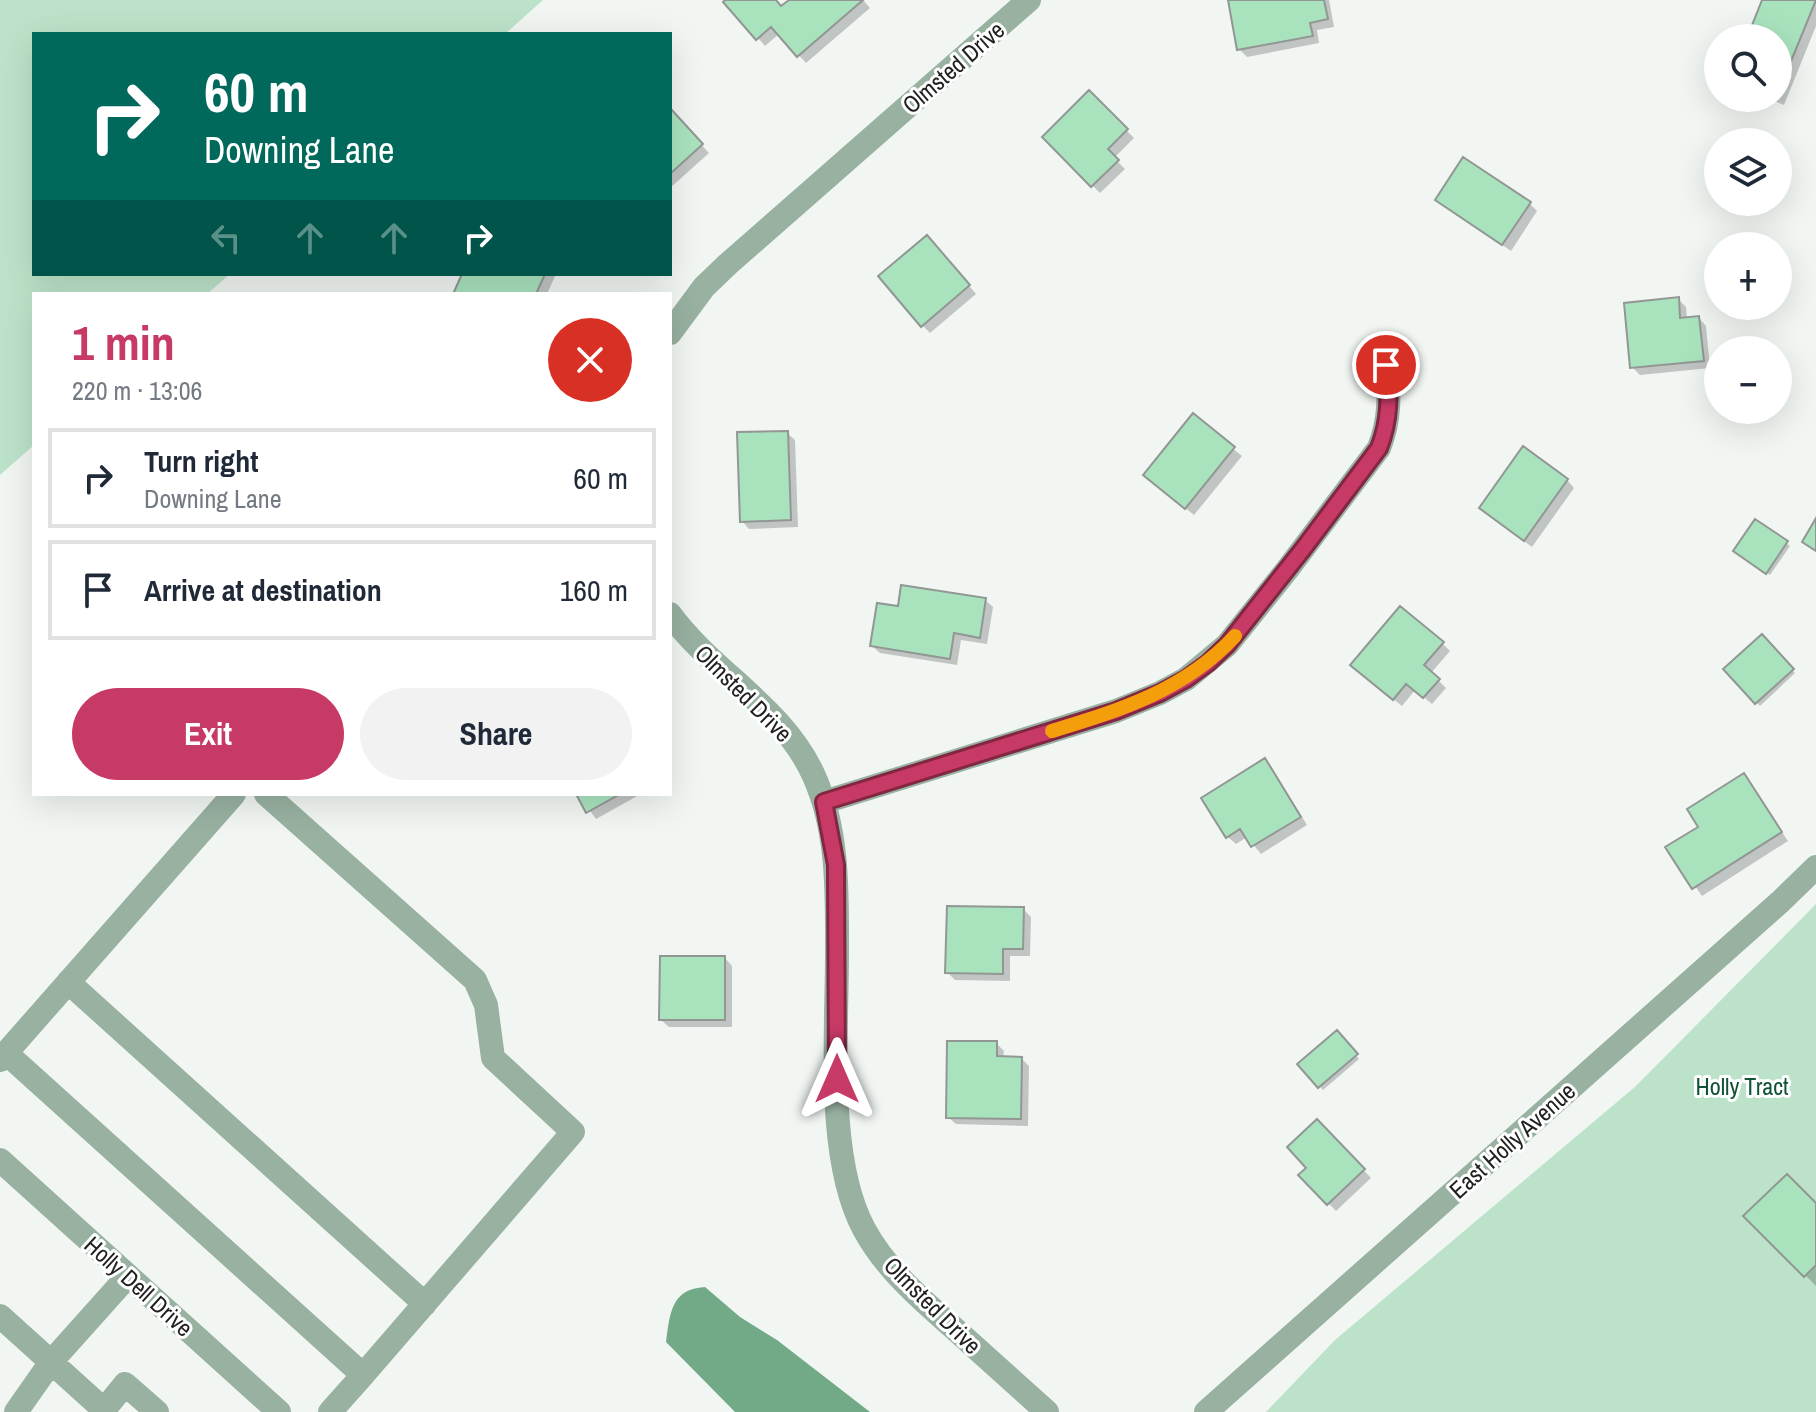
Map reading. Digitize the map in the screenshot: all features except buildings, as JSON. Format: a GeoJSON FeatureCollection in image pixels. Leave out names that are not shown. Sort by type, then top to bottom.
{"type":"FeatureCollection","features":[{"type":"Feature","properties":{"kind":"street","name":"Olmsted Drive"},"geometry":{"type":"LineString","coordinates":[[672,330],[720,271],[1029,0]]}},
{"type":"Feature","properties":{"kind":"street"},"geometry":{"type":"LineString","coordinates":[[824,802],[1116,711],[1160,693],[1208,663],[1242,628],[1379,448],[1386,430],[1389,408],[1386,365]]}},
{"type":"Feature","properties":{"kind":"street","name":"Olmsted Drive"},"geometry":{"type":"LineString","coordinates":[[672,616],[693,642],[770,712],[785,730],[814,776],[824,802],[836,865],[838,1126],[854,1206],[864,1229],[897,1274],[921,1299],[1047,1412]]}},
{"type":"Feature","properties":{"kind":"street"},"geometry":{"type":"LineString","coordinates":[[232,796],[3,1057],[363,1375]]}},
{"type":"Feature","properties":{"kind":"street"},"geometry":{"type":"LineString","coordinates":[[268,796],[475,980],[486,1005],[493,1058],[573,1132],[330,1412]]}},
{"type":"Feature","properties":{"kind":"street","name":"East Holly Avenue"},"geometry":{"type":"LineString","coordinates":[[1206,1412],[1816,867]]}},
{"type":"Feature","properties":{"kind":"street"},"geometry":{"type":"LineString","coordinates":[[68,982],[425,1304]]}},
{"type":"Feature","properties":{"kind":"street","name":"Holly Dell Drive"},"geometry":{"type":"LineString","coordinates":[[0,1160],[279,1412]]}},
{"type":"Feature","properties":{"kind":"street"},"geometry":{"type":"LineString","coordinates":[[16,1412],[51,1362],[128,1276]]}},
{"type":"Feature","properties":{"kind":"street"},"geometry":{"type":"LineString","coordinates":[[0,1316],[103,1411],[125,1384],[157,1412]]}},
{"type":"Feature","properties":{"kind":"green space"},"geometry":{"type":"Polygon","coordinates":[[[0,0],[543,0],[507,32],[32,32],[32,276],[228,276],[209,292],[32,292],[32,447],[0,475],[0,0]]]}},
{"type":"Feature","properties":{"kind":"green space","name":"Holly Tract"},"geometry":{"type":"Polygon","coordinates":[[[1816,904],[1816,1412],[1266,1412],[1335,1340],[1636,1086],[1816,904]]]}},
{"type":"Feature","properties":{"kind":"shaded area"},"geometry":{"type":"Polygon","coordinates":[[[705,1287],[740,1317],[777,1340],[870,1412],[735,1412],[666,1342],[674,1304],[685,1292],[705,1287]]]}},
{"type":"Feature","properties":{"kind":"slow traffic"},"geometry":{"type":"LineString","coordinates":[[1052,731],[1160,693],[1208,663],[1235,636]]}},
{"type":"Feature","properties":{"kind":"route"},"geometry":{"type":"LineString","coordinates":[[837,1079],[836,865],[824,802],[1116,711],[1160,693],[1208,663],[1242,628],[1379,448],[1386,430],[1389,408],[1386,365]]}}]}
